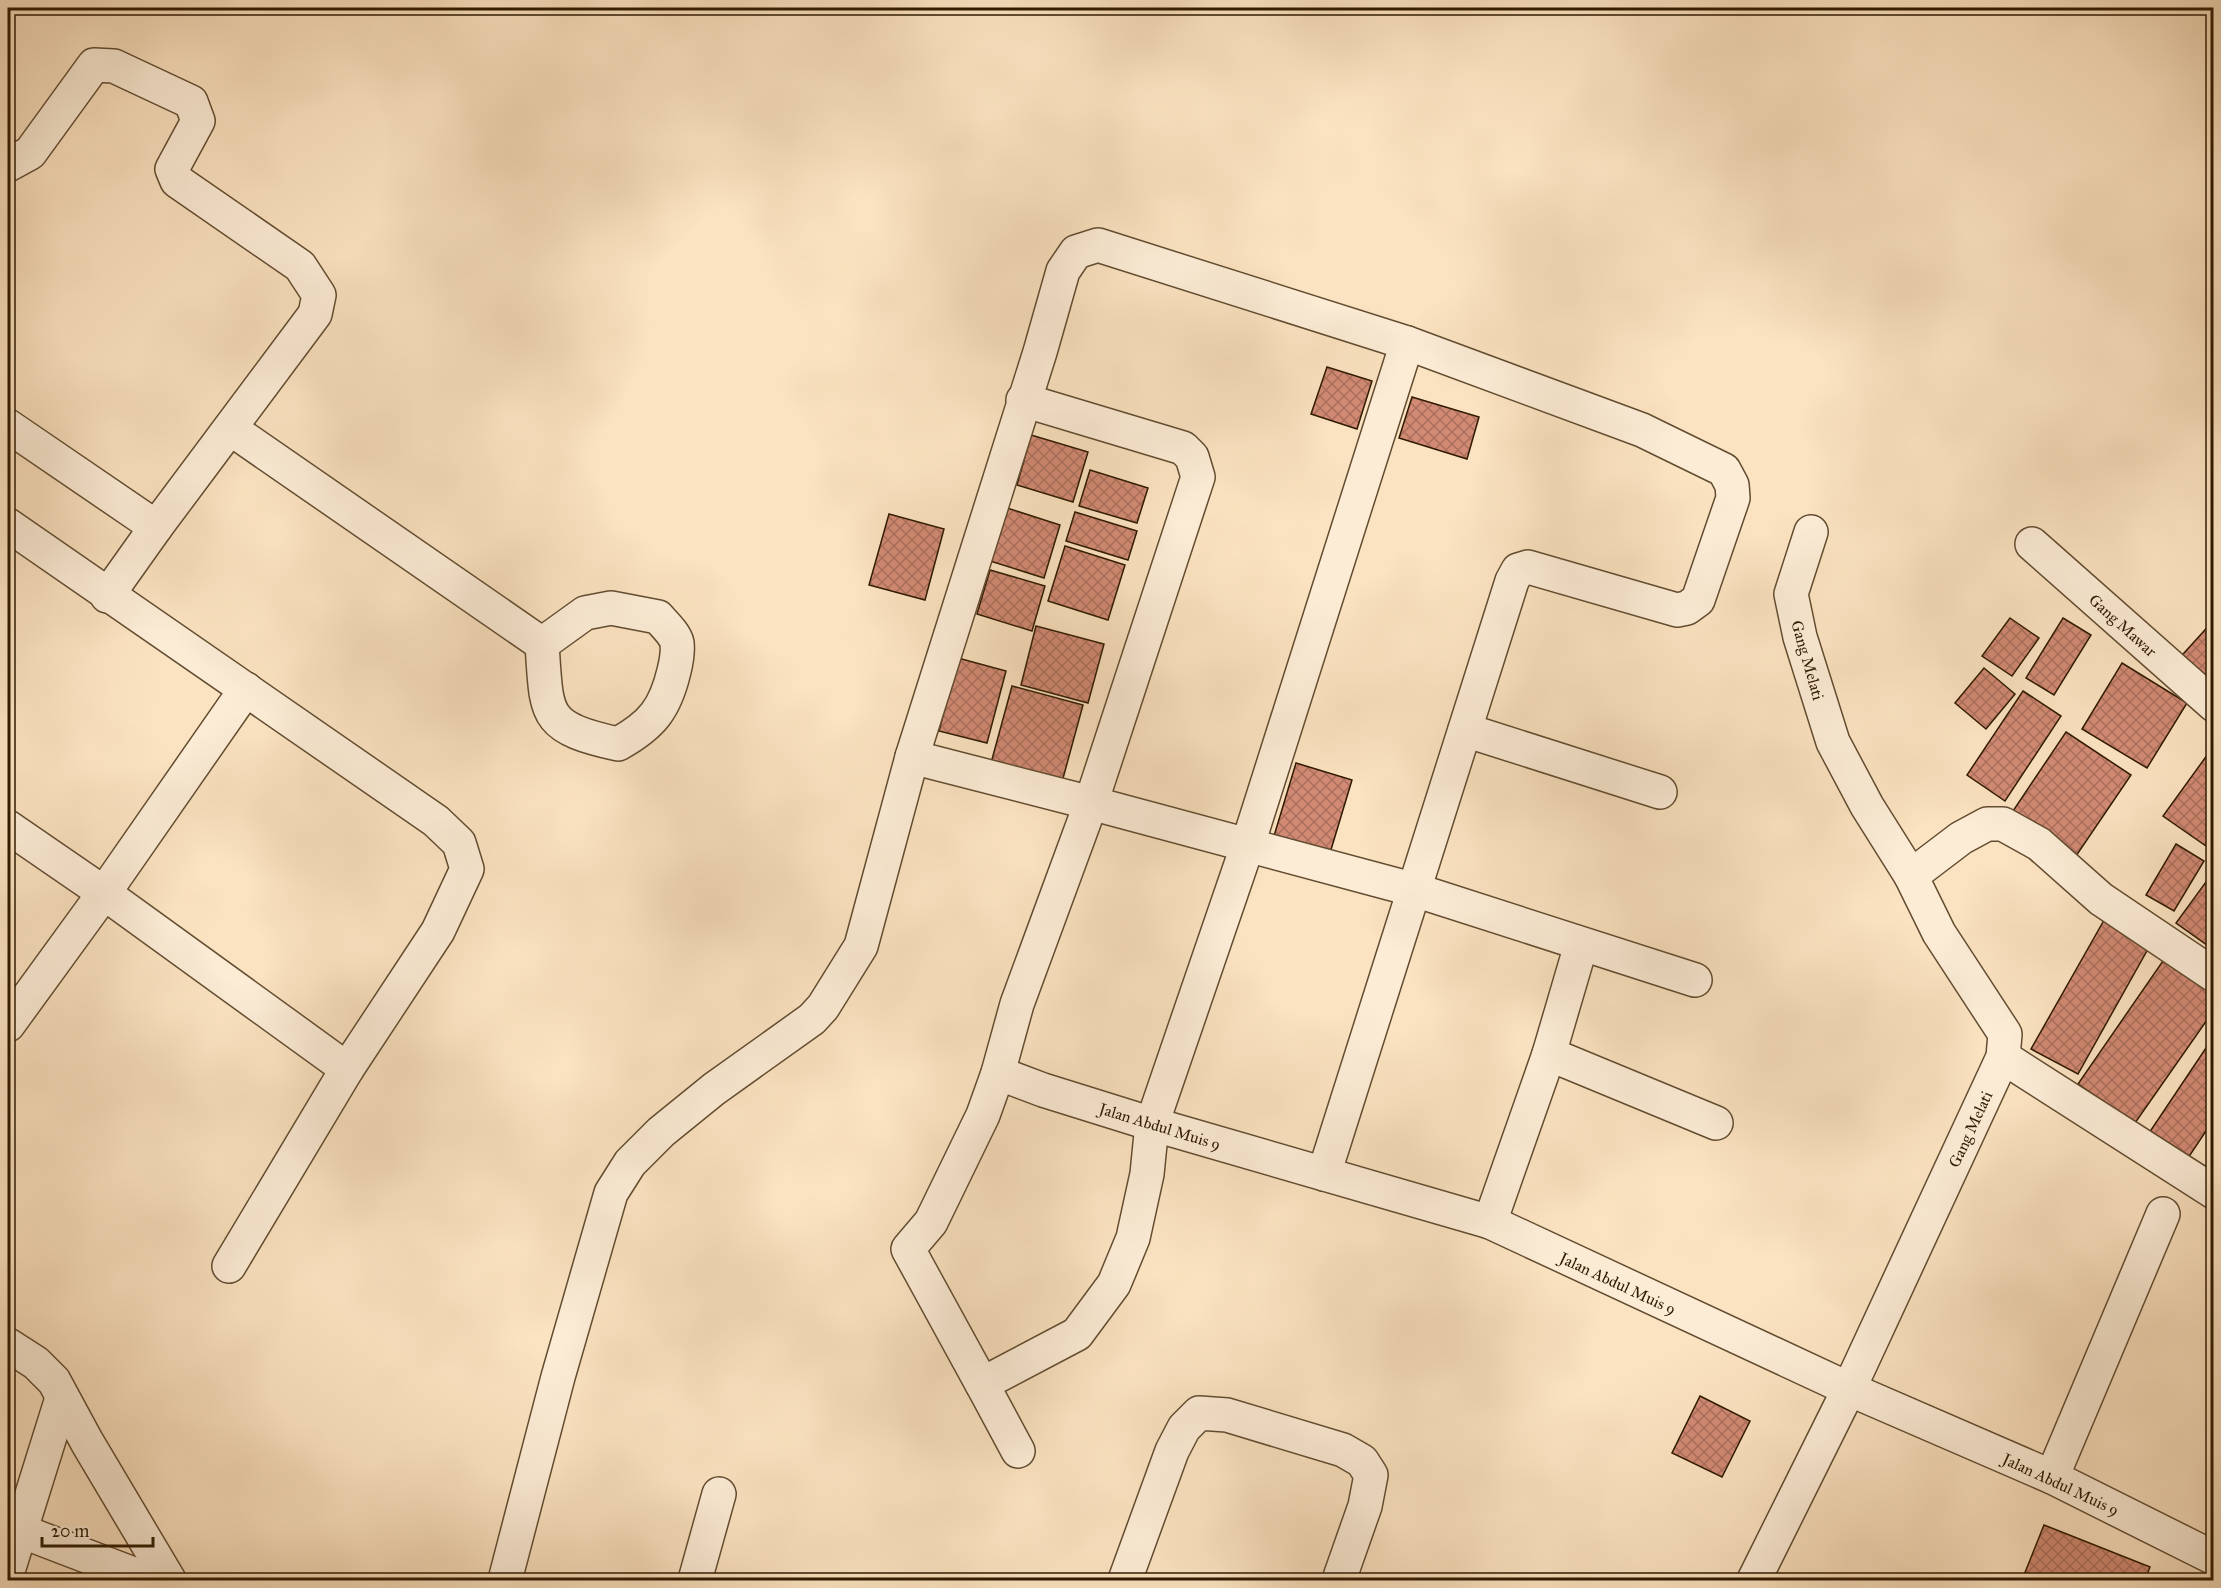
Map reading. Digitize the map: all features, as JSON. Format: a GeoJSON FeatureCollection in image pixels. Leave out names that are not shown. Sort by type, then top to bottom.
{"type":"FeatureCollection","features":[{"type":"Feature","properties":{"kind":"street"},"geometry":{"type":"LineString","coordinates":[[8,165],[30,153],[94,65],[114,66],[191,102],[198,121],[172,169],[177,182],[300,266],[319,296],[315,314],[107,596]]}},
{"type":"Feature","properties":{"kind":"street"},"geometry":{"type":"LineString","coordinates":[[505,1581],[558,1377],[611,1193],[630,1163],[661,1132],[714,1089],[812,1019],[823,1007],[861,946],[912,757],[1064,271],[1076,252],[1098,245],[1407,343],[1641,430],[1718,467],[1724,471],[1732,485],[1733,498],[1698,600],[1687,608],[1677,610],[1528,567],[1518,570],[1512,581],[1324,1174]]}},
{"type":"Feature","properties":{"kind":"street"},"geometry":{"type":"LineString","coordinates":[[982,1384],[1077,1334],[1114,1284],[1133,1238],[1148,1174],[1152,1124],[1248,844],[1407,343]]}},
{"type":"Feature","properties":{"kind":"street"},"geometry":{"type":"LineString","coordinates":[[1018,1451],[908,1249],[931,1222],[983,1115],[998,1073],[1017,1004],[1091,803],[1198,477],[1192,457],[1183,448],[1023,400]]}},
{"type":"Feature","properties":{"kind":"street"},"geometry":{"type":"LineString","coordinates":[[8,426],[156,527]]}},
{"type":"Feature","properties":{"kind":"street"},"geometry":{"type":"LineString","coordinates":[[231,429],[542,644]]}},
{"type":"Feature","properties":{"kind":"street"},"geometry":{"type":"LineString","coordinates":[[8,525],[107,596],[436,821],[459,843],[468,868],[438,931],[347,1069],[229,1266]]}},
{"type":"Feature","properties":{"kind":"street","name":"Gang Melati"},"geometry":{"type":"LineString","coordinates":[[1754,1581],[1849,1389],[2003,1057],[2005,1034],[1939,933],[1911,876],[1867,806],[1833,742],[1800,637],[1791,594],[1811,532]]}},
{"type":"Feature","properties":{"kind":"street","name":"Gang Mawar"},"geometry":{"type":"LineString","coordinates":[[2032,544],[2214,705]]}},
{"type":"Feature","properties":{"kind":"street"},"geometry":{"type":"LineString","coordinates":[[611,608],[658,616],[677,642],[676,665],[669,692],[656,714],[638,733],[618,744],[585,737],[565,728],[552,714],[546,698],[542,644],[585,613],[611,608]]}},
{"type":"Feature","properties":{"kind":"street"},"geometry":{"type":"LineString","coordinates":[[8,1025],[104,893],[246,689]]}},
{"type":"Feature","properties":{"kind":"street"},"geometry":{"type":"LineString","coordinates":[[1466,730],[1660,792]]}},
{"type":"Feature","properties":{"kind":"street"},"geometry":{"type":"LineString","coordinates":[[912,757],[1415,890],[1695,980]]}},
{"type":"Feature","properties":{"kind":"street"},"geometry":{"type":"LineString","coordinates":[[1911,876],[1970,833],[1987,824],[2003,824],[2039,844],[2101,899],[2214,975]]}},
{"type":"Feature","properties":{"kind":"street"},"geometry":{"type":"LineString","coordinates":[[8,827],[104,893],[347,1069]]}},
{"type":"Feature","properties":{"kind":"street"},"geometry":{"type":"LineString","coordinates":[[1490,1222],[1549,1054],[1581,945]]}},
{"type":"Feature","properties":{"kind":"street"},"geometry":{"type":"LineString","coordinates":[[1549,1054],[1716,1123]]}},
{"type":"Feature","properties":{"kind":"street"},"geometry":{"type":"LineString","coordinates":[[2003,1057],[2214,1192]]}},
{"type":"Feature","properties":{"kind":"street","name":"Jalan Abdul Muis 9"},"geometry":{"type":"LineString","coordinates":[[998,1073],[1043,1090],[1152,1124],[1490,1222],[1849,1389],[2052,1477],[2214,1558]]}},
{"type":"Feature","properties":{"kind":"street"},"geometry":{"type":"LineString","coordinates":[[2052,1477],[2163,1214]]}},
{"type":"Feature","properties":{"kind":"street"},"geometry":{"type":"LineString","coordinates":[[8,1345],[46,1372],[54,1381],[169,1581]]}},
{"type":"Feature","properties":{"kind":"street"},"geometry":{"type":"LineString","coordinates":[[8,1571],[62,1398]]}},
{"type":"Feature","properties":{"kind":"street"},"geometry":{"type":"LineString","coordinates":[[1125,1581],[1172,1451],[1184,1428],[1199,1413],[1227,1415],[1343,1450],[1362,1461],[1371,1475],[1365,1506],[1339,1581]]}},
{"type":"Feature","properties":{"kind":"street"},"geometry":{"type":"LineString","coordinates":[[695,1581],[719,1494]]}},
{"type":"Feature","properties":{"kind":"street"},"geometry":{"type":"LineString","coordinates":[[21,1531],[149,1581]]}},
{"type":"Feature","properties":{"kind":"building"},"geometry":{"type":"Polygon","coordinates":[[[1327,367],[1372,381],[1357,429],[1311,414],[1327,367]]]}},
{"type":"Feature","properties":{"kind":"building"},"geometry":{"type":"Polygon","coordinates":[[[1412,397],[1479,417],[1467,459],[1399,438],[1412,397]]]}},
{"type":"Feature","properties":{"kind":"building"},"geometry":{"type":"Polygon","coordinates":[[[1031,435],[1088,452],[1073,502],[1017,485],[1031,435]]]}},
{"type":"Feature","properties":{"kind":"building"},"geometry":{"type":"Polygon","coordinates":[[[1090,470],[1148,488],[1137,523],[1079,506],[1090,470]]]}},
{"type":"Feature","properties":{"kind":"building"},"geometry":{"type":"Polygon","coordinates":[[[1004,507],[1060,525],[1044,578],[987,560],[1004,507]]]}},
{"type":"Feature","properties":{"kind":"building"},"geometry":{"type":"Polygon","coordinates":[[[1075,512],[1137,531],[1128,560],[1066,541],[1075,512]]]}},
{"type":"Feature","properties":{"kind":"building"},"geometry":{"type":"Polygon","coordinates":[[[889,514],[944,529],[925,600],[869,585],[889,514]]]}},
{"type":"Feature","properties":{"kind":"building"},"geometry":{"type":"Polygon","coordinates":[[[1065,546],[1125,565],[1108,620],[1048,601],[1065,546]]]}},
{"type":"Feature","properties":{"kind":"building"},"geometry":{"type":"Polygon","coordinates":[[[990,570],[1045,586],[1032,631],[977,614],[990,570]]]}},
{"type":"Feature","properties":{"kind":"building"},"geometry":{"type":"Polygon","coordinates":[[[2010,618],[2039,638],[2012,676],[1982,656],[2010,618]]]}},
{"type":"Feature","properties":{"kind":"building"},"geometry":{"type":"Polygon","coordinates":[[[2063,618],[2091,635],[2054,695],[2026,678],[2063,618]]]}},
{"type":"Feature","properties":{"kind":"building"},"geometry":{"type":"Polygon","coordinates":[[[2214,620],[2214,679],[2205,689],[2175,663],[2214,620]]]}},
{"type":"Feature","properties":{"kind":"building"},"geometry":{"type":"Polygon","coordinates":[[[1036,626],[1104,644],[1088,703],[1021,685],[1036,626]]]}},
{"type":"Feature","properties":{"kind":"building"},"geometry":{"type":"Polygon","coordinates":[[[958,658],[1006,671],[987,743],[939,731],[958,658]]]}},
{"type":"Feature","properties":{"kind":"building"},"geometry":{"type":"Polygon","coordinates":[[[2122,663],[2187,703],[2147,768],[2082,729],[2122,663]]]}},
{"type":"Feature","properties":{"kind":"building"},"geometry":{"type":"Polygon","coordinates":[[[1984,668],[2015,694],[1986,729],[1955,703],[1984,668]]]}},
{"type":"Feature","properties":{"kind":"building"},"geometry":{"type":"Polygon","coordinates":[[[1012,686],[1083,705],[1062,782],[991,763],[1012,686]]]}},
{"type":"Feature","properties":{"kind":"building"},"geometry":{"type":"Polygon","coordinates":[[[2023,691],[2061,716],[2005,801],[1967,775],[2023,691]]]}},
{"type":"Feature","properties":{"kind":"building"},"geometry":{"type":"Polygon","coordinates":[[[2066,732],[2131,775],[2076,856],[2011,814],[2066,732]]]}},
{"type":"Feature","properties":{"kind":"building"},"geometry":{"type":"Polygon","coordinates":[[[2213,747],[2214,835],[2206,846],[2163,816],[2213,747]]]}},
{"type":"Feature","properties":{"kind":"building"},"geometry":{"type":"Polygon","coordinates":[[[1296,763],[1352,780],[1330,853],[1274,836],[1296,763]]]}},
{"type":"Feature","properties":{"kind":"building"},"geometry":{"type":"Polygon","coordinates":[[[2176,844],[2204,861],[2174,911],[2146,895],[2176,844]]]}},
{"type":"Feature","properties":{"kind":"building"},"geometry":{"type":"Polygon","coordinates":[[[2214,871],[2214,950],[2176,923],[2214,871]]]}},
{"type":"Feature","properties":{"kind":"building"},"geometry":{"type":"Polygon","coordinates":[[[2107,915],[2153,940],[2078,1074],[2031,1049],[2107,915]]]}},
{"type":"Feature","properties":{"kind":"building"},"geometry":{"type":"Polygon","coordinates":[[[2165,958],[2214,992],[2214,1010],[2135,1123],[2078,1084],[2165,958]]]}},
{"type":"Feature","properties":{"kind":"building"},"geometry":{"type":"Polygon","coordinates":[[[2214,1036],[2214,1119],[2186,1161],[2147,1136],[2214,1036]]]}},
{"type":"Feature","properties":{"kind":"building"},"geometry":{"type":"Polygon","coordinates":[[[1700,1396],[1750,1421],[1722,1477],[1672,1453],[1700,1396]]]}},
{"type":"Feature","properties":{"kind":"building"},"geometry":{"type":"Polygon","coordinates":[[[2044,1525],[2150,1567],[2145,1580],[2022,1580],[2044,1525]]]}}]}
